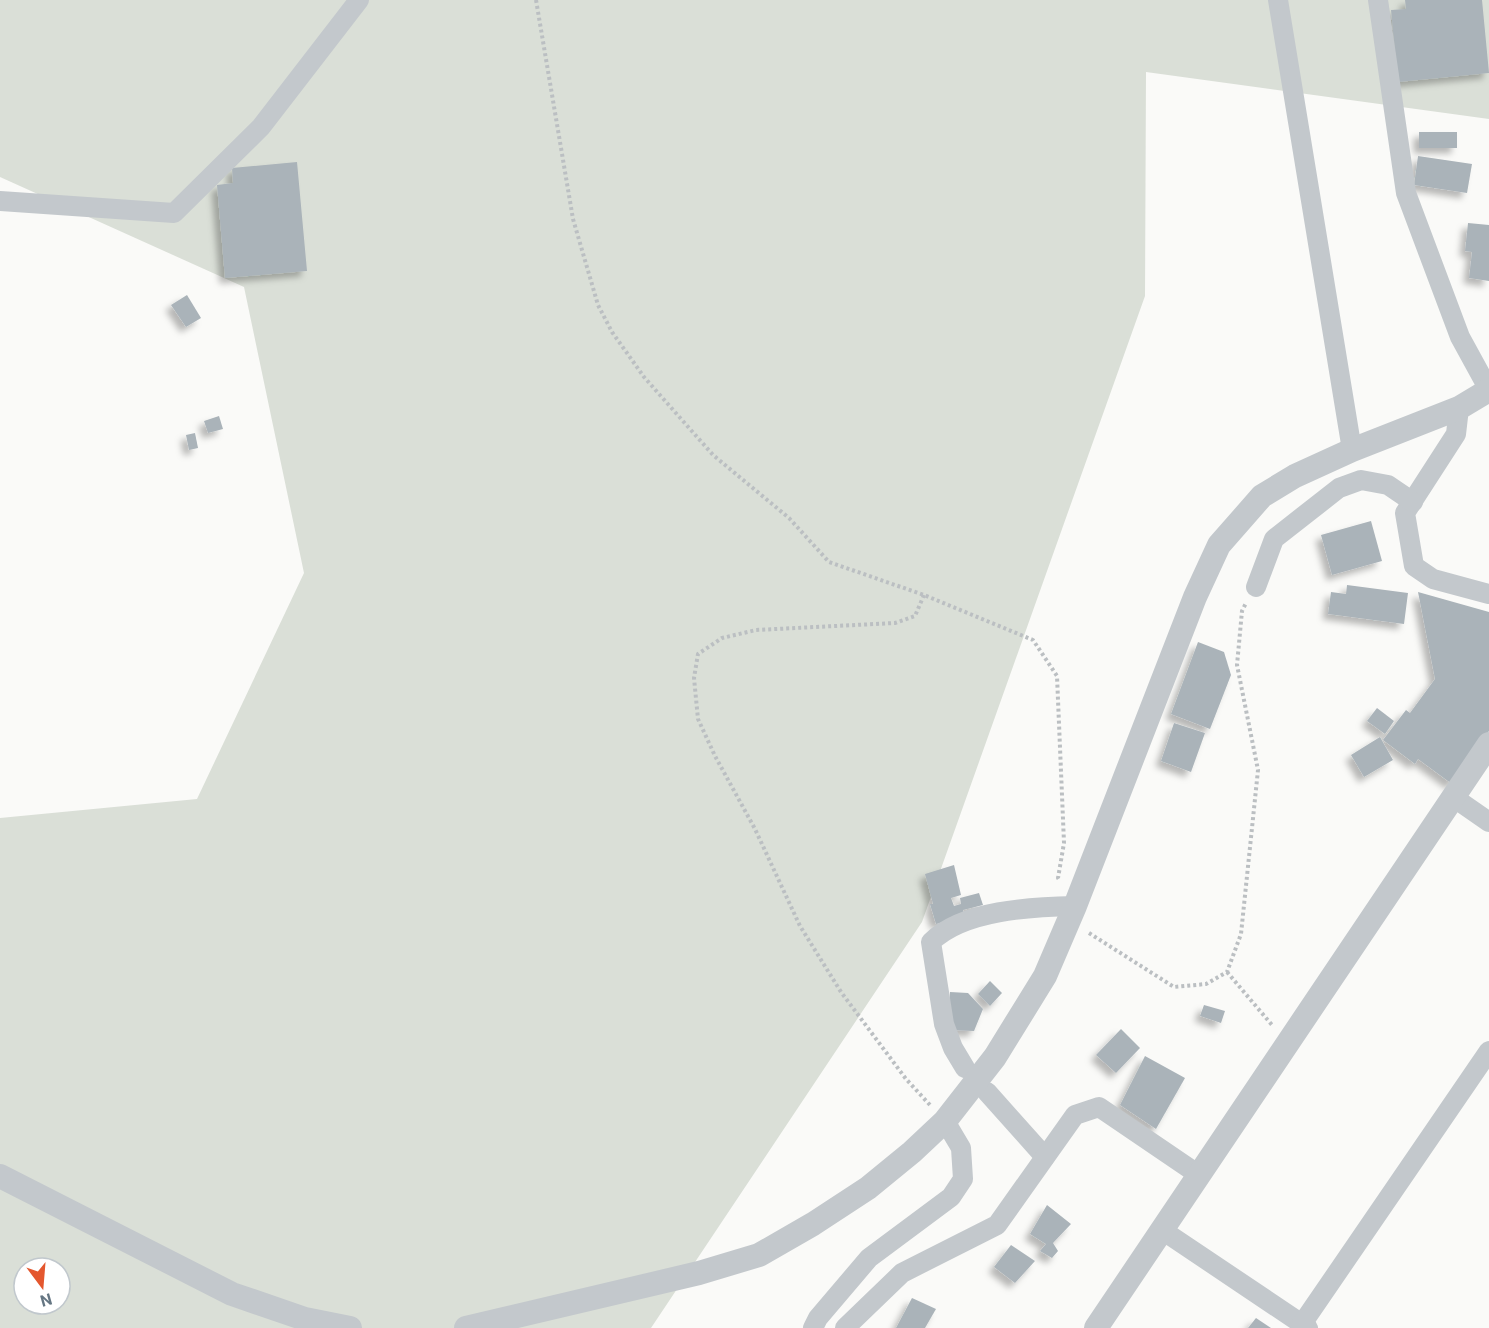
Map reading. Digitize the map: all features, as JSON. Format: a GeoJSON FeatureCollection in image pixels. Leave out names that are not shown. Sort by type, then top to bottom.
{"type":"FeatureCollection","features":[{"type":"Feature","properties":{"kind":"street"},"geometry":{"type":"LineString","coordinates":[[0,201],[174,213],[261,127],[359,0]]}},
{"type":"Feature","properties":{"kind":"street"},"geometry":{"type":"LineString","coordinates":[[1278,0],[1352,450]]}},
{"type":"Feature","properties":{"kind":"street"},"geometry":{"type":"LineString","coordinates":[[466,1328],[525,1316],[699,1273],[759,1255],[813,1224],[868,1188],[912,1152],[945,1121],[995,1057],[1046,976],[1195,597],[1219,544],[1262,496],[1295,476],[1352,450],[1459,408],[1489,390],[1460,337],[1406,193],[1378,0]]}},
{"type":"Feature","properties":{"kind":"street"},"geometry":{"type":"LineString","coordinates":[[1459,408],[1455,434],[1405,513],[1414,566],[1432,579],[1489,594]]}},
{"type":"Feature","properties":{"kind":"street"},"geometry":{"type":"LineString","coordinates":[[1256,587],[1274,539],[1339,488],[1361,480],[1388,485],[1413,502]]}},
{"type":"Feature","properties":{"kind":"street"},"geometry":{"type":"LineString","coordinates":[[1096,1328],[1489,744]]}},
{"type":"Feature","properties":{"kind":"street"},"geometry":{"type":"LineString","coordinates":[[1453,797],[1489,822]]}},
{"type":"Feature","properties":{"kind":"street"},"geometry":{"type":"LineString","coordinates":[[964,1068],[944,1024],[931,942],[941,932],[992,913],[1033,907],[1072,913]]}},
{"type":"Feature","properties":{"kind":"street"},"geometry":{"type":"LineString","coordinates":[[1162,1230],[1305,1326],[1489,1051]]}},
{"type":"Feature","properties":{"kind":"street"},"geometry":{"type":"LineString","coordinates":[[987,1092],[1045,1157]]}},
{"type":"Feature","properties":{"kind":"street"},"geometry":{"type":"LineString","coordinates":[[845,1328],[902,1273],[998,1225],[1075,1115],[1099,1107],[1199,1175]]}},
{"type":"Feature","properties":{"kind":"street"},"geometry":{"type":"LineString","coordinates":[[813,1328],[818,1318],[869,1258],[951,1197],[963,1179],[961,1148],[945,1121]]}},
{"type":"Feature","properties":{"kind":"street"},"geometry":{"type":"LineString","coordinates":[[0,1176],[232,1293],[305,1319],[350,1328]]}},
{"type":"Feature","properties":{"kind":"path"},"geometry":{"type":"LineString","coordinates":[[536,0],[573,219],[598,305],[612,332],[644,377],[713,455],[789,518],[829,562],[924,595],[1033,640],[1057,676],[1064,843],[1058,878],[1072,913],[1174,987],[1206,984],[1227,972],[1240,934],[1258,770],[1237,665],[1242,611],[1256,587]]}},
{"type":"Feature","properties":{"kind":"path"},"geometry":{"type":"LineString","coordinates":[[924,595],[915,615],[895,623],[756,630],[722,638],[698,654],[694,678],[698,719],[715,756],[755,829],[800,927],[841,992],[906,1079],[945,1121]]}},
{"type":"Feature","properties":{"kind":"path"},"geometry":{"type":"LineString","coordinates":[[1227,972],[1288,1043]]}},
{"type":"Feature","properties":{"kind":"shaded area"},"geometry":{"type":"Polygon","coordinates":[[[0,0],[1489,0],[1489,119],[1146,72],[1145,296],[922,922],[651,1328],[0,1328],[0,818],[197,799],[304,573],[244,287],[0,177],[0,0]]]}},
{"type":"Feature","properties":{"kind":"building"},"geometry":{"type":"Polygon","coordinates":[[[1405,0],[1482,0],[1489,73],[1398,82],[1391,10],[1406,9],[1405,0]]]}},
{"type":"Feature","properties":{"kind":"building"},"geometry":{"type":"Polygon","coordinates":[[[1419,132],[1457,132],[1457,148],[1419,148],[1419,132]]]}},
{"type":"Feature","properties":{"kind":"building"},"geometry":{"type":"Polygon","coordinates":[[[1418,156],[1472,164],[1467,193],[1414,185],[1418,156]]]}},
{"type":"Feature","properties":{"kind":"building"},"geometry":{"type":"Polygon","coordinates":[[[297,162],[307,271],[225,278],[217,185],[233,183],[232,168],[297,162]]]}},
{"type":"Feature","properties":{"kind":"building"},"geometry":{"type":"Polygon","coordinates":[[[1468,223],[1489,225],[1489,281],[1469,278],[1472,252],[1465,251],[1468,223]]]}},
{"type":"Feature","properties":{"kind":"building"},"geometry":{"type":"Polygon","coordinates":[[[187,295],[201,318],[186,327],[171,305],[187,295]]]}},
{"type":"Feature","properties":{"kind":"building"},"geometry":{"type":"Polygon","coordinates":[[[219,416],[223,429],[208,433],[204,421],[219,416]]]}},
{"type":"Feature","properties":{"kind":"building"},"geometry":{"type":"Polygon","coordinates":[[[195,433],[198,448],[189,450],[186,435],[195,433]]]}},
{"type":"Feature","properties":{"kind":"building"},"geometry":{"type":"Polygon","coordinates":[[[1371,521],[1382,561],[1332,575],[1321,535],[1371,521]]]}},
{"type":"Feature","properties":{"kind":"building"},"geometry":{"type":"Polygon","coordinates":[[[1347,585],[1408,593],[1404,624],[1328,614],[1331,592],[1346,594],[1347,585]]]}},
{"type":"Feature","properties":{"kind":"building"},"geometry":{"type":"Polygon","coordinates":[[[1418,592],[1489,612],[1489,731],[1452,784],[1418,759],[1415,764],[1383,740],[1406,710],[1410,713],[1435,679],[1418,592]]]}},
{"type":"Feature","properties":{"kind":"building"},"geometry":{"type":"Polygon","coordinates":[[[1198,642],[1224,652],[1231,675],[1210,729],[1171,714],[1198,642]]]}},
{"type":"Feature","properties":{"kind":"building"},"geometry":{"type":"Polygon","coordinates":[[[1377,708],[1394,721],[1385,734],[1367,721],[1377,708]]]}},
{"type":"Feature","properties":{"kind":"building"},"geometry":{"type":"Polygon","coordinates":[[[1174,723],[1205,733],[1191,772],[1161,761],[1174,723]]]}},
{"type":"Feature","properties":{"kind":"building"},"geometry":{"type":"Polygon","coordinates":[[[1380,737],[1393,760],[1364,777],[1351,755],[1380,737]]]}},
{"type":"Feature","properties":{"kind":"building"},"geometry":{"type":"Polygon","coordinates":[[[954,865],[961,895],[951,898],[954,906],[961,904],[960,898],[979,893],[983,905],[963,910],[964,916],[936,924],[925,874],[954,865]]]}},
{"type":"Feature","properties":{"kind":"building"},"geometry":{"type":"Polygon","coordinates":[[[990,981],[1002,993],[990,1006],[978,994],[990,981]]]}},
{"type":"Feature","properties":{"kind":"building"},"geometry":{"type":"Polygon","coordinates":[[[950,992],[968,993],[983,1009],[974,1031],[948,1030],[950,992]]]}},
{"type":"Feature","properties":{"kind":"building"},"geometry":{"type":"Polygon","coordinates":[[[1204,1005],[1225,1011],[1221,1023],[1200,1016],[1204,1005]]]}},
{"type":"Feature","properties":{"kind":"building"},"geometry":{"type":"Polygon","coordinates":[[[1121,1029],[1140,1048],[1116,1073],[1096,1055],[1121,1029]]]}},
{"type":"Feature","properties":{"kind":"building"},"geometry":{"type":"Polygon","coordinates":[[[1145,1056],[1185,1078],[1156,1129],[1120,1105],[1145,1056]]]}},
{"type":"Feature","properties":{"kind":"building"},"geometry":{"type":"Polygon","coordinates":[[[1047,1205],[1071,1224],[1053,1243],[1058,1251],[1052,1258],[1040,1251],[1046,1244],[1030,1234],[1047,1205]]]}},
{"type":"Feature","properties":{"kind":"building"},"geometry":{"type":"Polygon","coordinates":[[[1011,1245],[1035,1261],[1015,1283],[994,1267],[1011,1245]]]}},
{"type":"Feature","properties":{"kind":"building"},"geometry":{"type":"Polygon","coordinates":[[[912,1298],[936,1309],[925,1328],[896,1328],[912,1298]]]}},
{"type":"Feature","properties":{"kind":"building"},"geometry":{"type":"Polygon","coordinates":[[[1256,1318],[1271,1328],[1248,1328],[1256,1318]]]}}]}
